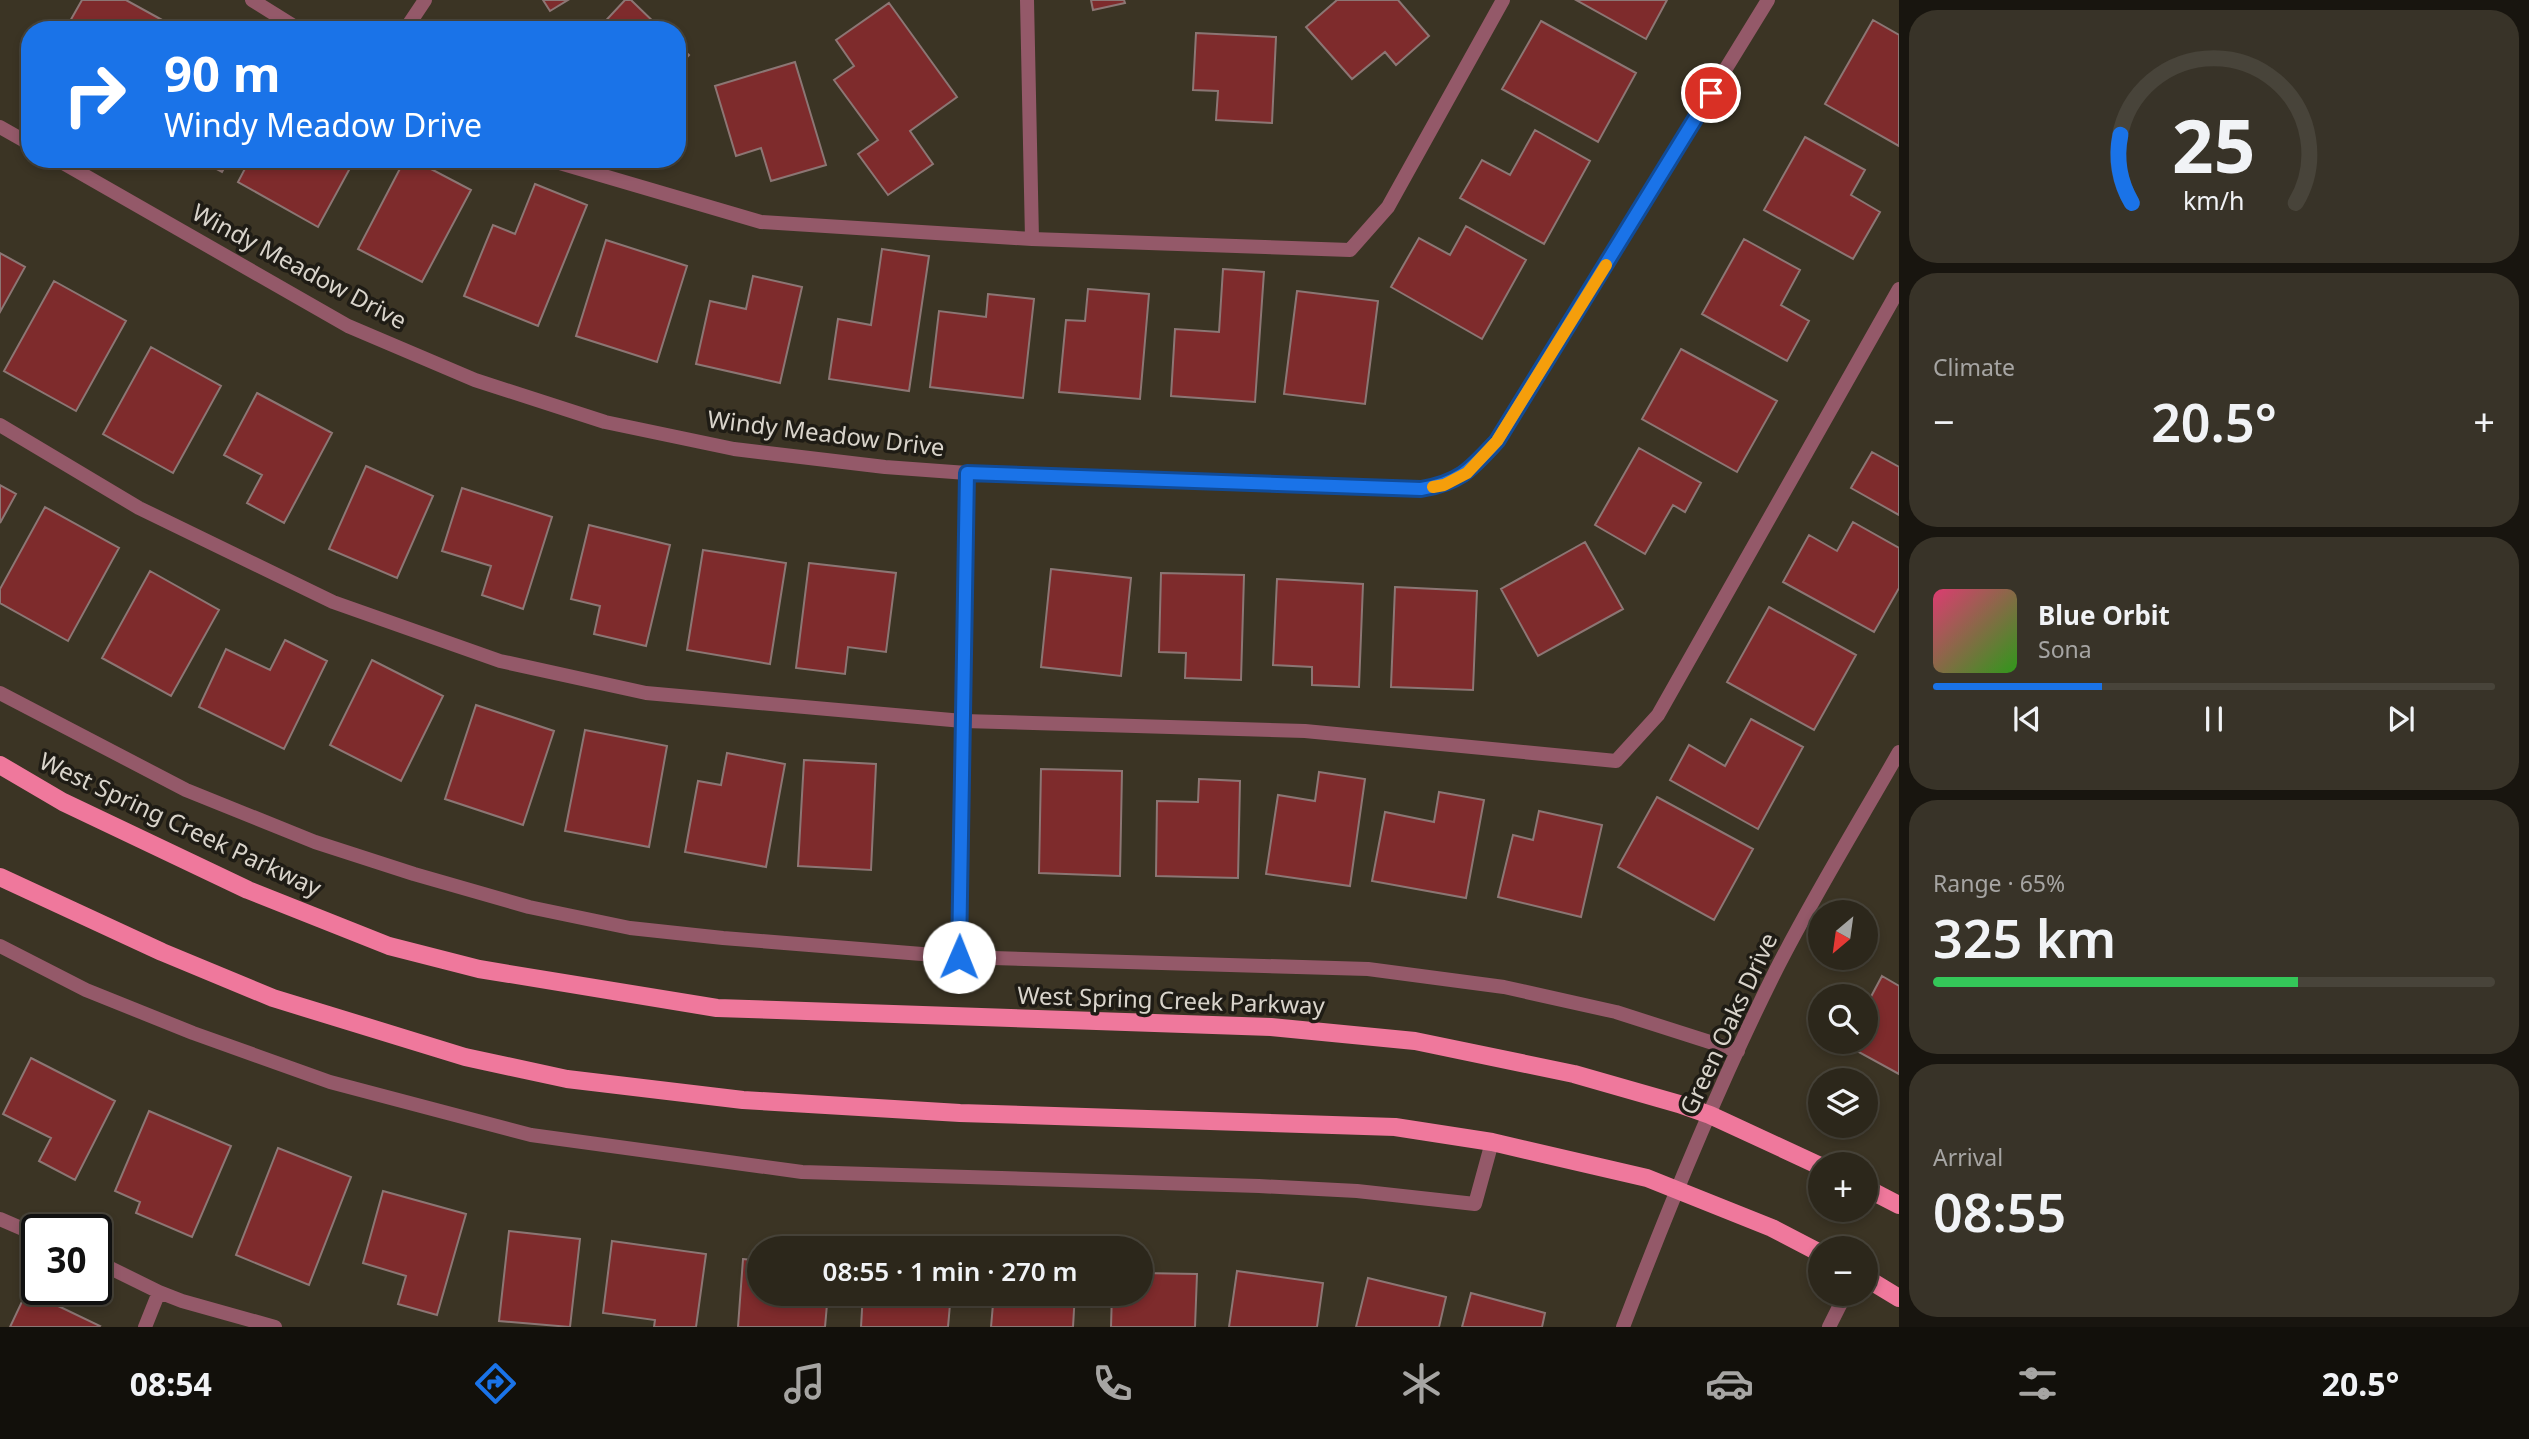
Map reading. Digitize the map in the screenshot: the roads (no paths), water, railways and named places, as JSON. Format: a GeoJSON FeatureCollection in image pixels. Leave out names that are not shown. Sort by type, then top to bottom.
{"type":"FeatureCollection","features":[{"type":"Feature","properties":{"kind":"main road","name":"West Spring Creek Parkway"},"geometry":{"type":"LineString","coordinates":[[0,765],[63,802],[247,890],[388,946],[479,969],[717,1009],[1271,1027],[1415,1041],[1574,1074],[1710,1115],[1808,1160]]}},
{"type":"Feature","properties":{"kind":"main road"},"geometry":{"type":"LineString","coordinates":[[0,877],[162,952],[273,998],[465,1057],[567,1079],[743,1100],[960,1113],[1395,1127],[1492,1142],[1647,1178],[1772,1228],[1808,1247]]}},
{"type":"Feature","properties":{"kind":"main road"},"geometry":{"type":"LineString","coordinates":[[1878,1194],[1899,1205]]}},
{"type":"Feature","properties":{"kind":"main road"},"geometry":{"type":"LineString","coordinates":[[1878,1285],[1899,1298]]}},
{"type":"Feature","properties":{"kind":"street"},"geometry":{"type":"LineString","coordinates":[[252,0],[286,21]]}},
{"type":"Feature","properties":{"kind":"street"},"geometry":{"type":"LineString","coordinates":[[411,21],[425,0]]}},
{"type":"Feature","properties":{"kind":"street"},"geometry":{"type":"LineString","coordinates":[[1027,0],[1032,239]]}},
{"type":"Feature","properties":{"kind":"street"},"geometry":{"type":"LineString","coordinates":[[577,168],[761,222],[1032,239],[1350,250],[1388,207],[1503,0]]}},
{"type":"Feature","properties":{"kind":"street","name":"Windy Meadow Drive"},"geometry":{"type":"LineString","coordinates":[[72,168],[348,326],[475,380],[605,422],[734,449],[885,467],[967,473],[1421,489],[1444,485],[1467,473],[1497,441],[1768,0]]}},
{"type":"Feature","properties":{"kind":"street"},"geometry":{"type":"LineString","coordinates":[[0,127],[21,139]]}},
{"type":"Feature","properties":{"kind":"street"},"geometry":{"type":"LineString","coordinates":[[0,425],[139,508],[333,601],[500,661],[646,693],[963,721],[1305,732],[1616,761],[1658,715],[1899,289]]}},
{"type":"Feature","properties":{"kind":"street"},"geometry":{"type":"LineString","coordinates":[[959,957],[967,473]]}},
{"type":"Feature","properties":{"kind":"street","name":"West Spring Creek Parkway"},"geometry":{"type":"LineString","coordinates":[[0,693],[186,790],[315,842],[516,903],[630,928],[959,957],[1368,969],[1504,987],[1591,1006],[1738,1051]]}},
{"type":"Feature","properties":{"kind":"street","name":"Green Oaks Drive"},"geometry":{"type":"LineString","coordinates":[[1623,1327],[1678,1189],[1777,968],[1899,752]]}},
{"type":"Feature","properties":{"kind":"street"},"geometry":{"type":"LineString","coordinates":[[0,946],[86,990],[193,1033],[330,1082],[531,1135],[788,1171],[1332,1189],[1475,1204],[1492,1142]]}},
{"type":"Feature","properties":{"kind":"street"},"geometry":{"type":"LineString","coordinates":[[0,1219],[21,1228]]}},
{"type":"Feature","properties":{"kind":"street"},"geometry":{"type":"LineString","coordinates":[[112,1270],[182,1301],[275,1327]]}},
{"type":"Feature","properties":{"kind":"street"},"geometry":{"type":"LineString","coordinates":[[145,1327],[159,1292]]}},
{"type":"Feature","properties":{"kind":"street"},"geometry":{"type":"LineString","coordinates":[[1829,1327],[1840,1306]]}}]}
